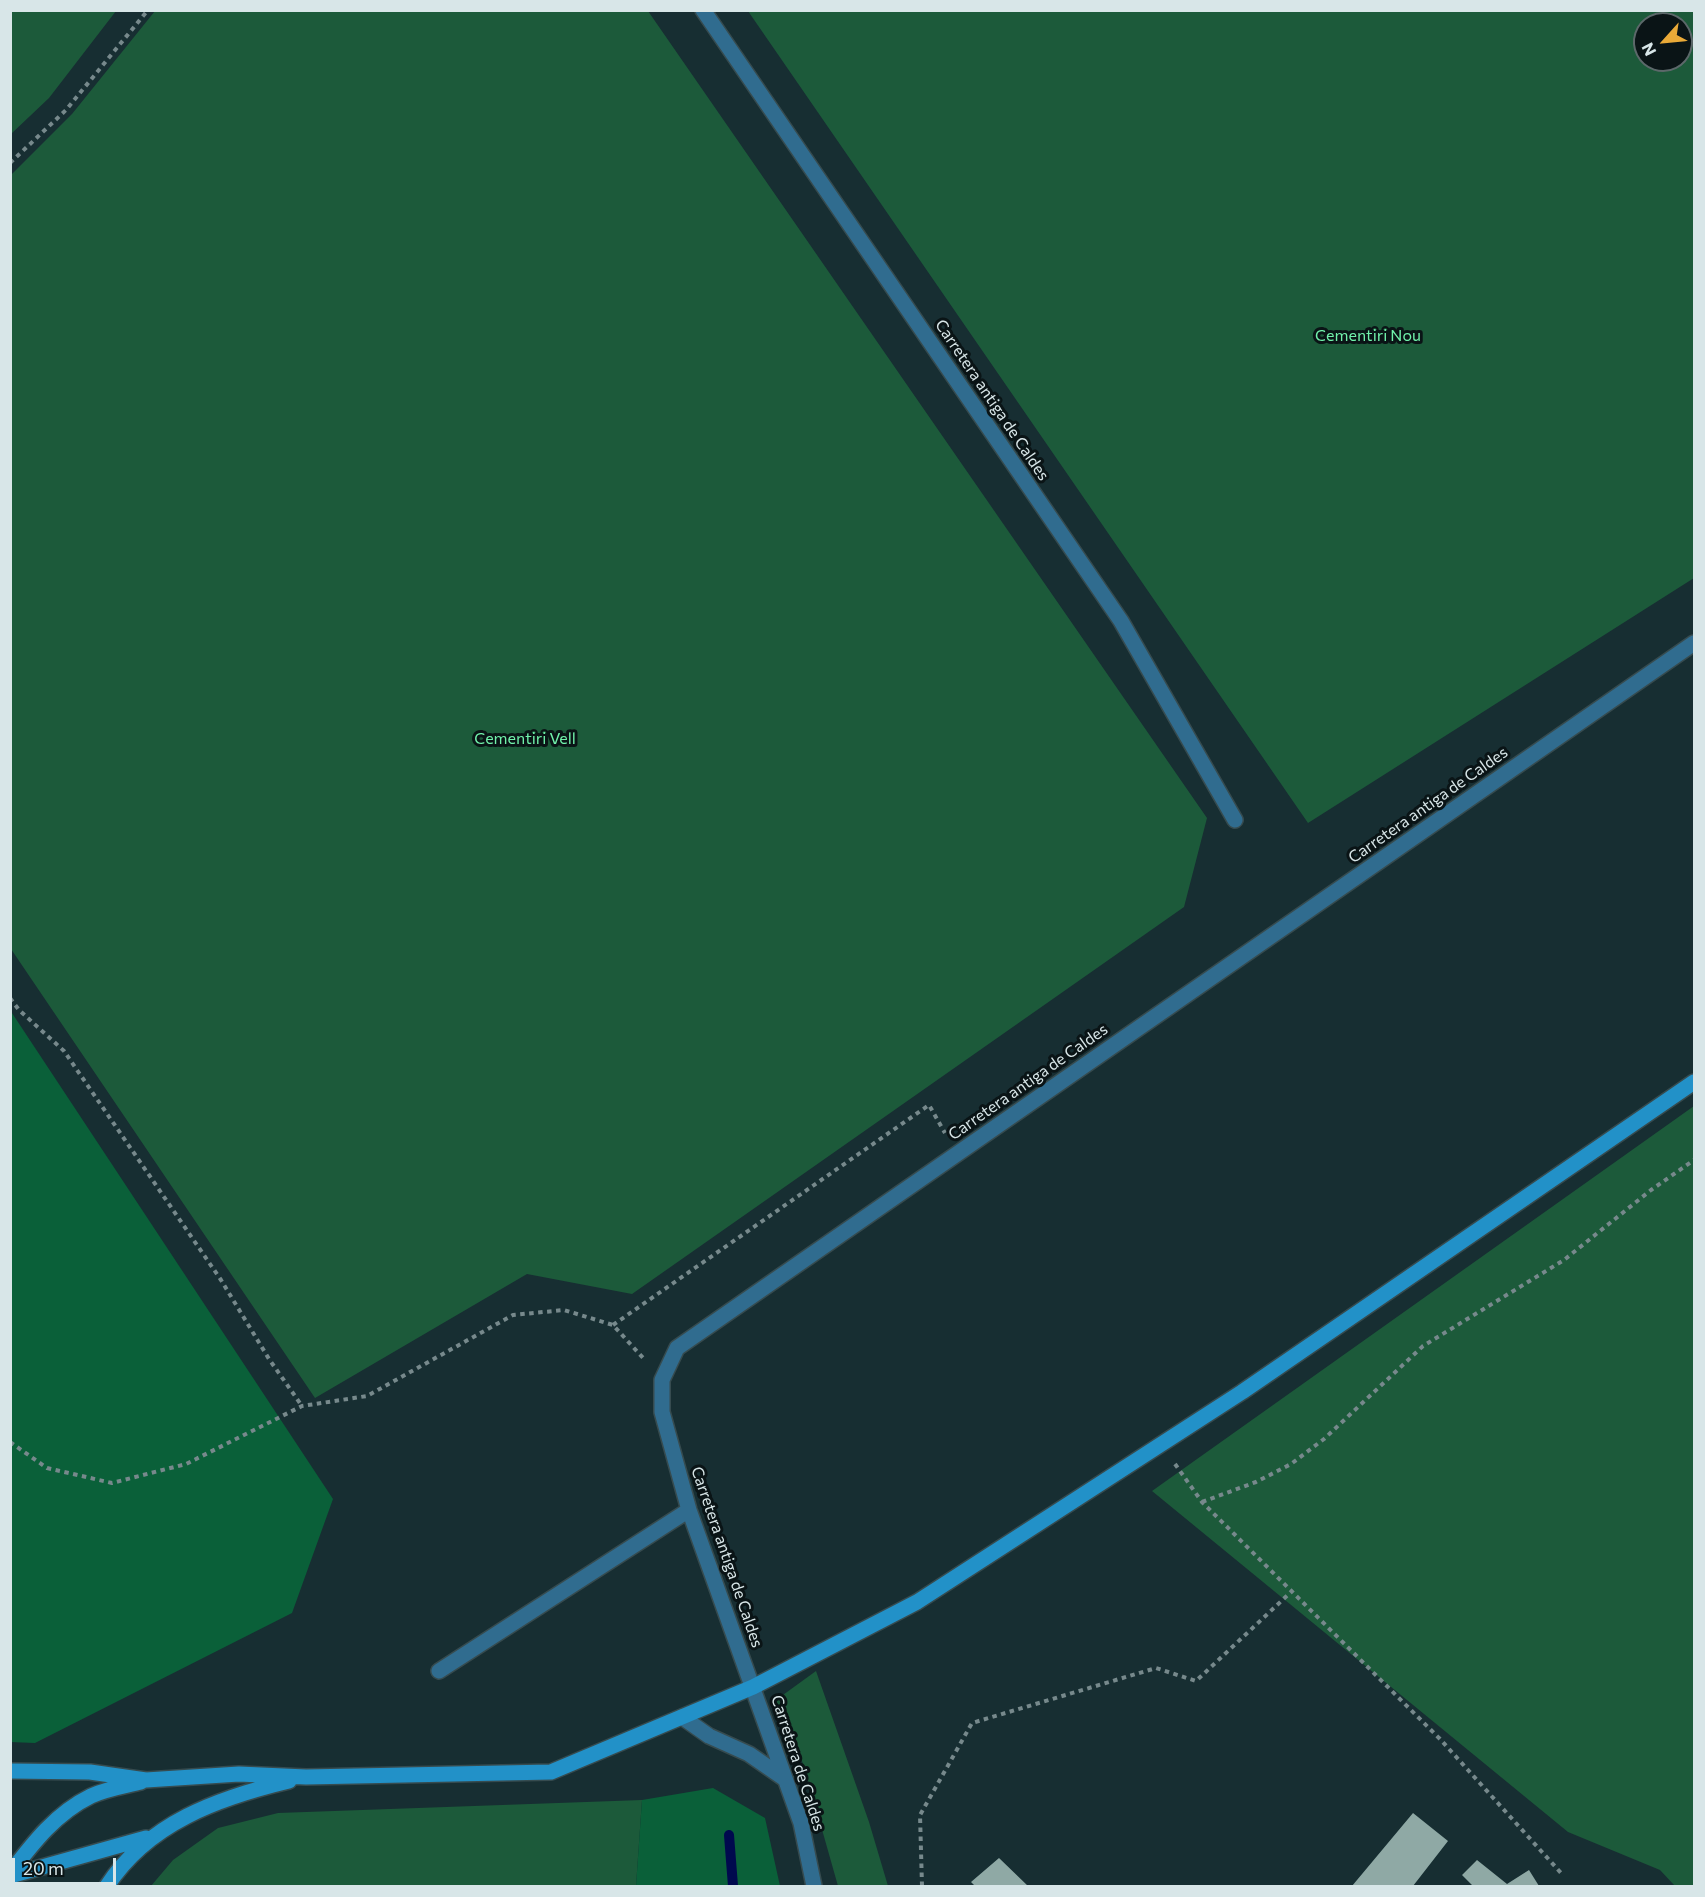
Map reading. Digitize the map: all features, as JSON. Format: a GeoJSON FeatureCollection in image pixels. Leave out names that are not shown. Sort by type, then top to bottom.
{"type":"FeatureCollection","features":[{"type":"Feature","properties":{"kind":"street","name":"Carretera antiga de Caldes"},"geometry":{"type":"LineString","coordinates":[[703,10],[1121,621],[1235,820]]}},
{"type":"Feature","properties":{"kind":"street","name":"Carretera antiga de Caldes"},"geometry":{"type":"LineString","coordinates":[[753,1687],[689,1510],[662,1412],[662,1380],[676,1348],[1695,643]]}},
{"type":"Feature","properties":{"kind":"street"},"geometry":{"type":"LineString","coordinates":[[10,1772],[90,1773],[146,1780],[239,1774],[306,1777],[551,1772],[753,1687],[918,1602],[1242,1392],[1695,1082]]}},
{"type":"Feature","properties":{"kind":"street"},"geometry":{"type":"LineString","coordinates":[[439,1671],[689,1510]]}},
{"type":"Feature","properties":{"kind":"street","name":"Carretera de Caldes"},"geometry":{"type":"LineString","coordinates":[[753,1687],[801,1823],[814,1887]]}},
{"type":"Feature","properties":{"kind":"street"},"geometry":{"type":"LineString","coordinates":[[682,1717],[709,1736],[749,1754],[786,1779]]}},
{"type":"Feature","properties":{"kind":"street"},"geometry":{"type":"LineString","coordinates":[[106,1887],[117,1870],[150,1837],[176,1821],[244,1792],[306,1777]]}},
{"type":"Feature","properties":{"kind":"street"},"geometry":{"type":"LineString","coordinates":[[10,1875],[31,1846],[69,1808],[92,1795],[146,1780]]}},
{"type":"Feature","properties":{"kind":"street"},"geometry":{"type":"LineString","coordinates":[[10,1875],[150,1837]]}},
{"type":"Feature","properties":{"kind":"street"},"geometry":{"type":"LineString","coordinates":[[10,1881],[13,1887]]}},
{"type":"Feature","properties":{"kind":"path"},"geometry":{"type":"LineString","coordinates":[[10,163],[66,110],[148,10]]}},
{"type":"Feature","properties":{"kind":"path"},"geometry":{"type":"LineString","coordinates":[[10,998],[19,1010],[64,1051],[214,1270],[269,1359],[303,1406]]}},
{"type":"Feature","properties":{"kind":"path"},"geometry":{"type":"LineString","coordinates":[[613,1325],[929,1105]]}},
{"type":"Feature","properties":{"kind":"path"},"geometry":{"type":"LineString","coordinates":[[1202,1502],[1256,1482],[1291,1464],[1324,1439],[1423,1346],[1564,1260],[1651,1190],[1695,1160]]}},
{"type":"Feature","properties":{"kind":"path"},"geometry":{"type":"LineString","coordinates":[[10,1442],[47,1468],[112,1483],[186,1464],[303,1406],[367,1396],[513,1315],[564,1310],[613,1325],[662,1380]]}},
{"type":"Feature","properties":{"kind":"path"},"geometry":{"type":"LineString","coordinates":[[1161,1444],[1202,1502],[1440,1739],[1561,1873]]}},
{"type":"Feature","properties":{"kind":"path"},"geometry":{"type":"LineString","coordinates":[[922,1887],[920,1815],[972,1723],[1156,1668],[1196,1681],[1291,1592]]}},
{"type":"Feature","properties":{"kind":"green space"},"geometry":{"type":"Polygon","coordinates":[[[11,10],[116,11],[49,98],[11,134],[11,10]]]}},
{"type":"Feature","properties":{"kind":"green space","name":"Cementiri Vell"},"geometry":{"type":"Polygon","coordinates":[[[155,11],[648,11],[1207,818],[1184,907],[632,1294],[527,1274],[315,1398],[11,949],[11,175],[72,114],[155,11]]]}},
{"type":"Feature","properties":{"kind":"green space","name":"Cementiri Nou"},"geometry":{"type":"Polygon","coordinates":[[[748,11],[1694,11],[1694,578],[1308,823],[748,11]]]}},
{"type":"Feature","properties":{"kind":"green space"},"geometry":{"type":"Polygon","coordinates":[[[10,1010],[333,1499],[292,1613],[35,1743],[10,1742],[10,1010]]]}},
{"type":"Feature","properties":{"kind":"green space"},"geometry":{"type":"Polygon","coordinates":[[[1694,1106],[1694,1886],[1675,1886],[1660,1870],[1568,1832],[1152,1491],[1694,1106]]]}},
{"type":"Feature","properties":{"kind":"green space"},"geometry":{"type":"Polygon","coordinates":[[[816,1671],[869,1822],[888,1886],[838,1886],[804,1766],[776,1700],[816,1671]]]}},
{"type":"Feature","properties":{"kind":"green space"},"geometry":{"type":"Polygon","coordinates":[[[713,1788],[765,1818],[780,1886],[636,1886],[642,1800],[713,1788]]]}},
{"type":"Feature","properties":{"kind":"green space"},"geometry":{"type":"Polygon","coordinates":[[[642,1800],[636,1886],[151,1886],[173,1860],[218,1828],[278,1813],[642,1800]]]}},
{"type":"Feature","properties":{"kind":"building"},"geometry":{"type":"Polygon","coordinates":[[[1413,1813],[1448,1841],[1413,1886],[1352,1886],[1413,1813]]]}},
{"type":"Feature","properties":{"kind":"building"},"geometry":{"type":"Polygon","coordinates":[[[999,1858],[1028,1886],[975,1886],[971,1882],[999,1858]]]}},
{"type":"Feature","properties":{"kind":"building"},"geometry":{"type":"Polygon","coordinates":[[[1477,1860],[1507,1884],[1529,1870],[1539,1886],[1473,1886],[1462,1875],[1477,1860]]]}},
{"type":"Feature","properties":{"kind":"waterway"},"geometry":{"type":"LineString","coordinates":[[729,1835],[733,1886]]}}]}
